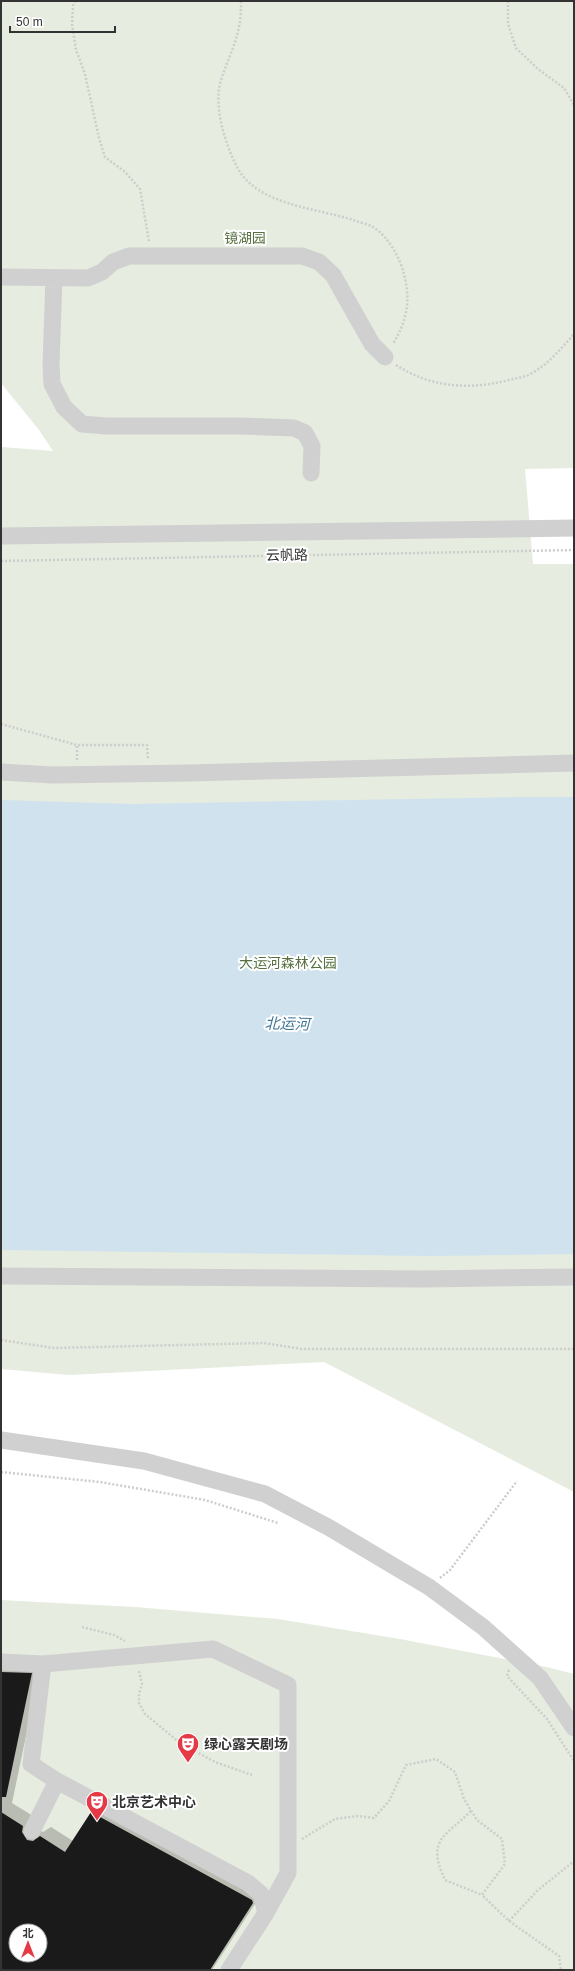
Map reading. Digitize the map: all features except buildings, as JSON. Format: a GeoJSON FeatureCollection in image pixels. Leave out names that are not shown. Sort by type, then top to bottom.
{"type":"FeatureCollection","features":[{"type":"Feature","properties":{"kind":"street"},"geometry":{"type":"LineString","coordinates":[[1,277],[88,278],[102,272],[113,262],[129,256],[302,256],[319,262],[333,275],[372,344],[385,357]]}},
{"type":"Feature","properties":{"kind":"street"},"geometry":{"type":"LineString","coordinates":[[54,278],[51,364],[52,384],[64,407],[82,424],[106,426],[241,426],[294,428],[305,433],[312,446],[311,473]]}},
{"type":"Feature","properties":{"kind":"street","name":"云帆路"},"geometry":{"type":"LineString","coordinates":[[1,536],[574,528]]}},
{"type":"Feature","properties":{"kind":"street"},"geometry":{"type":"LineString","coordinates":[[1,772],[53,775],[148,774],[574,763]]}},
{"type":"Feature","properties":{"kind":"street"},"geometry":{"type":"LineString","coordinates":[[1,1276],[422,1279],[574,1277]]}},
{"type":"Feature","properties":{"kind":"street"},"geometry":{"type":"LineString","coordinates":[[1,1440],[144,1461],[265,1494],[328,1527],[429,1587],[483,1627],[540,1678],[574,1728]]}},
{"type":"Feature","properties":{"kind":"street"},"geometry":{"type":"LineString","coordinates":[[1,1662],[43,1664],[213,1649],[288,1685],[288,1873],[266,1913],[229,1970]]}},
{"type":"Feature","properties":{"kind":"street"},"geometry":{"type":"LineString","coordinates":[[43,1664],[31,1764],[57,1781],[248,1883],[261,1894],[266,1913]]}},
{"type":"Feature","properties":{"kind":"street"},"geometry":{"type":"LineString","coordinates":[[32,1831],[57,1781]]}},
{"type":"Feature","properties":{"kind":"path"},"geometry":{"type":"LineString","coordinates":[[76,1],[73,5],[72,24],[76,50],[85,74],[99,138],[105,157],[125,172],[140,189],[151,255]]}},
{"type":"Feature","properties":{"kind":"path"},"geometry":{"type":"LineString","coordinates":[[241,1],[241,18],[235,45],[221,81],[219,104],[221,120],[238,168],[249,182],[264,193],[286,203],[338,215],[373,227],[391,245],[402,266],[408,291],[407,313],[398,334],[385,357],[403,369],[429,381],[457,387],[491,384],[526,376],[556,356],[574,334]]}},
{"type":"Feature","properties":{"kind":"path"},"geometry":{"type":"LineString","coordinates":[[508,1],[508,24],[516,48],[538,69],[564,88],[574,105]]}},
{"type":"Feature","properties":{"kind":"path","name":"云帆路"},"geometry":{"type":"LineString","coordinates":[[1,561],[574,550]]}},
{"type":"Feature","properties":{"kind":"path"},"geometry":{"type":"LineString","coordinates":[[1,724],[77,745],[148,745],[148,774]]}},
{"type":"Feature","properties":{"kind":"path"},"geometry":{"type":"LineString","coordinates":[[1,1340],[54,1348],[264,1343],[302,1349],[574,1349]]}},
{"type":"Feature","properties":{"kind":"path"},"geometry":{"type":"LineString","coordinates":[[1,1472],[100,1482],[205,1500],[278,1523]]}},
{"type":"Feature","properties":{"kind":"path"},"geometry":{"type":"LineString","coordinates":[[429,1587],[450,1570],[517,1481]]}},
{"type":"Feature","properties":{"kind":"path"},"geometry":{"type":"LineString","coordinates":[[82,1628],[114,1635],[126,1641],[136,1651],[142,1684],[139,1694],[139,1703],[145,1714],[180,1743],[215,1762],[252,1775]]}},
{"type":"Feature","properties":{"kind":"path"},"geometry":{"type":"LineString","coordinates":[[515,1656],[507,1676],[547,1719],[574,1761]]}},
{"type":"Feature","properties":{"kind":"path"},"geometry":{"type":"LineString","coordinates":[[288,1848],[334,1819],[358,1816],[374,1818],[389,1801],[406,1765],[436,1759],[455,1772],[464,1799],[477,1820],[502,1839],[505,1864],[482,1895]]}},
{"type":"Feature","properties":{"kind":"path"},"geometry":{"type":"LineString","coordinates":[[471,1810],[441,1839],[436,1851],[438,1865],[445,1880],[455,1886],[482,1895],[509,1921],[559,1956],[561,1970]]}},
{"type":"Feature","properties":{"kind":"path"},"geometry":{"type":"LineString","coordinates":[[509,1921],[538,1890],[574,1861]]}},
{"type":"Feature","properties":{"kind":"green space","name":"大运河森林公园"},"geometry":{"type":"Polygon","coordinates":[[[1,1],[574,1],[574,468],[525,469],[533,564],[574,564],[574,1492],[324,1362],[69,1375],[1,1369],[1,447],[53,451],[39,430],[1,383],[1,1]]]}},
{"type":"Feature","properties":{"kind":"green space"},"geometry":{"type":"Polygon","coordinates":[[[1,1600],[135,1607],[278,1619],[400,1639],[547,1667],[574,1674],[574,1970],[1,1970],[1,1600]]]}},
{"type":"Feature","properties":{"kind":"water","name":"北运河"},"geometry":{"type":"Polygon","coordinates":[[[574,797],[574,1254],[428,1256],[1,1250],[1,800],[133,804],[574,797]]]}},
{"type":"Feature","properties":{"kind":"place","name":"绿心露天剧场"},"geometry":{"type":"Point","coordinates":[188,1764]}},
{"type":"Feature","properties":{"kind":"place","name":"北京艺术中心"},"geometry":{"type":"Point","coordinates":[97,1822]}},
{"type":"Feature","properties":{"kind":"park label","name":"镜湖园"},"geometry":{"type":"Point","coordinates":[245,238]}}]}
